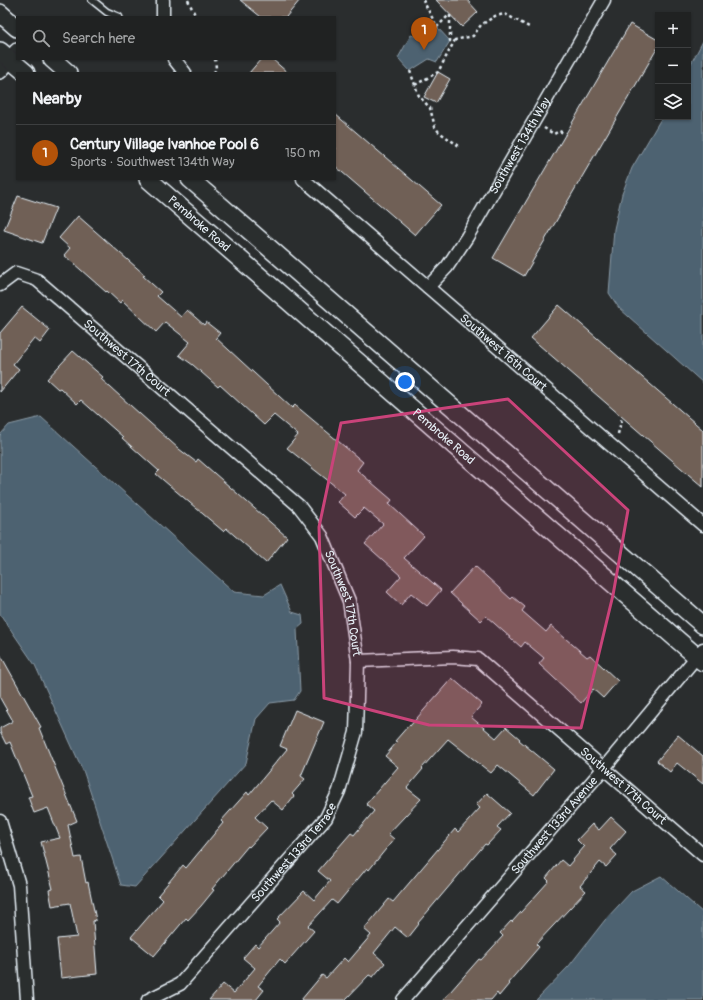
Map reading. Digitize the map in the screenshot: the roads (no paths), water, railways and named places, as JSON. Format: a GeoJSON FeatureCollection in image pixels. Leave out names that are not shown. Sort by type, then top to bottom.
{"type":"FeatureCollection","features":[{"type":"Feature","properties":{"kind":"main road"},"geometry":{"type":"LineString","coordinates":[[7,58],[25,72]]}},
{"type":"Feature","properties":{"kind":"main road"},"geometry":{"type":"LineString","coordinates":[[53,60],[67,72]]}},
{"type":"Feature","properties":{"kind":"main road","name":"Pembroke Road"},"geometry":{"type":"LineString","coordinates":[[149,180],[701,656]]}},
{"type":"Feature","properties":{"kind":"main road"},"geometry":{"type":"LineString","coordinates":[[191,180],[703,625]]}},
{"type":"Feature","properties":{"kind":"street"},"geometry":{"type":"LineString","coordinates":[[162,16],[163,0]]}},
{"type":"Feature","properties":{"kind":"street","name":"Southwest 134th Way"},"geometry":{"type":"LineString","coordinates":[[428,287],[447,267],[467,237],[604,0]]}},
{"type":"Feature","properties":{"kind":"street"},"geometry":{"type":"LineString","coordinates":[[175,60],[184,72]]}},
{"type":"Feature","properties":{"kind":"street","name":"Southwest 16th Court"},"geometry":{"type":"LineString","coordinates":[[304,180],[703,525]]}},
{"type":"Feature","properties":{"kind":"street","name":"Southwest 17th Court"},"geometry":{"type":"LineString","coordinates":[[0,285],[16,273],[37,280],[299,506],[322,536],[349,601],[358,661],[453,657],[478,659],[703,855]]}},
{"type":"Feature","properties":{"kind":"street","name":"Southwest 133rd Avenue"},"geometry":{"type":"LineString","coordinates":[[403,1000],[701,656]]}},
{"type":"Feature","properties":{"kind":"street","name":"Southwest 133rd Terrace"},"geometry":{"type":"LineString","coordinates":[[148,1000],[180,984],[326,818],[339,791],[356,732],[358,661]]}},
{"type":"Feature","properties":{"kind":"street"},"geometry":{"type":"LineString","coordinates":[[0,821],[19,885],[28,1000]]}},
{"type":"Feature","properties":{"kind":"lane"},"geometry":{"type":"LineString","coordinates":[[92,0],[107,12],[117,16]]}},
{"type":"Feature","properties":{"kind":"water"},"geometry":{"type":"Polygon","coordinates":[[[437,27],[450,41],[437,62],[429,59],[410,71],[398,58],[411,35],[420,38],[437,27]]]}},
{"type":"Feature","properties":{"kind":"water"},"geometry":{"type":"Polygon","coordinates":[[[703,41],[703,383],[619,308],[609,293],[614,229],[622,194],[632,168],[660,120],[691,120],[691,63],[703,41]]]}},
{"type":"Feature","properties":{"kind":"water"},"geometry":{"type":"Polygon","coordinates":[[[41,417],[234,592],[264,595],[280,585],[292,612],[302,615],[303,624],[297,629],[300,691],[294,700],[270,703],[256,719],[246,763],[135,887],[121,885],[84,773],[35,665],[0,614],[0,435],[9,425],[41,417]]]}},
{"type":"Feature","properties":{"kind":"water"},"geometry":{"type":"Polygon","coordinates":[[[661,876],[703,913],[703,1000],[536,1000],[569,966],[605,920],[632,891],[661,876]]]}},
{"type":"Feature","properties":{"kind":"place","name":"Century Village Ivanhoe Pool 6"},"geometry":{"type":"Point","coordinates":[424,50]}}]}
